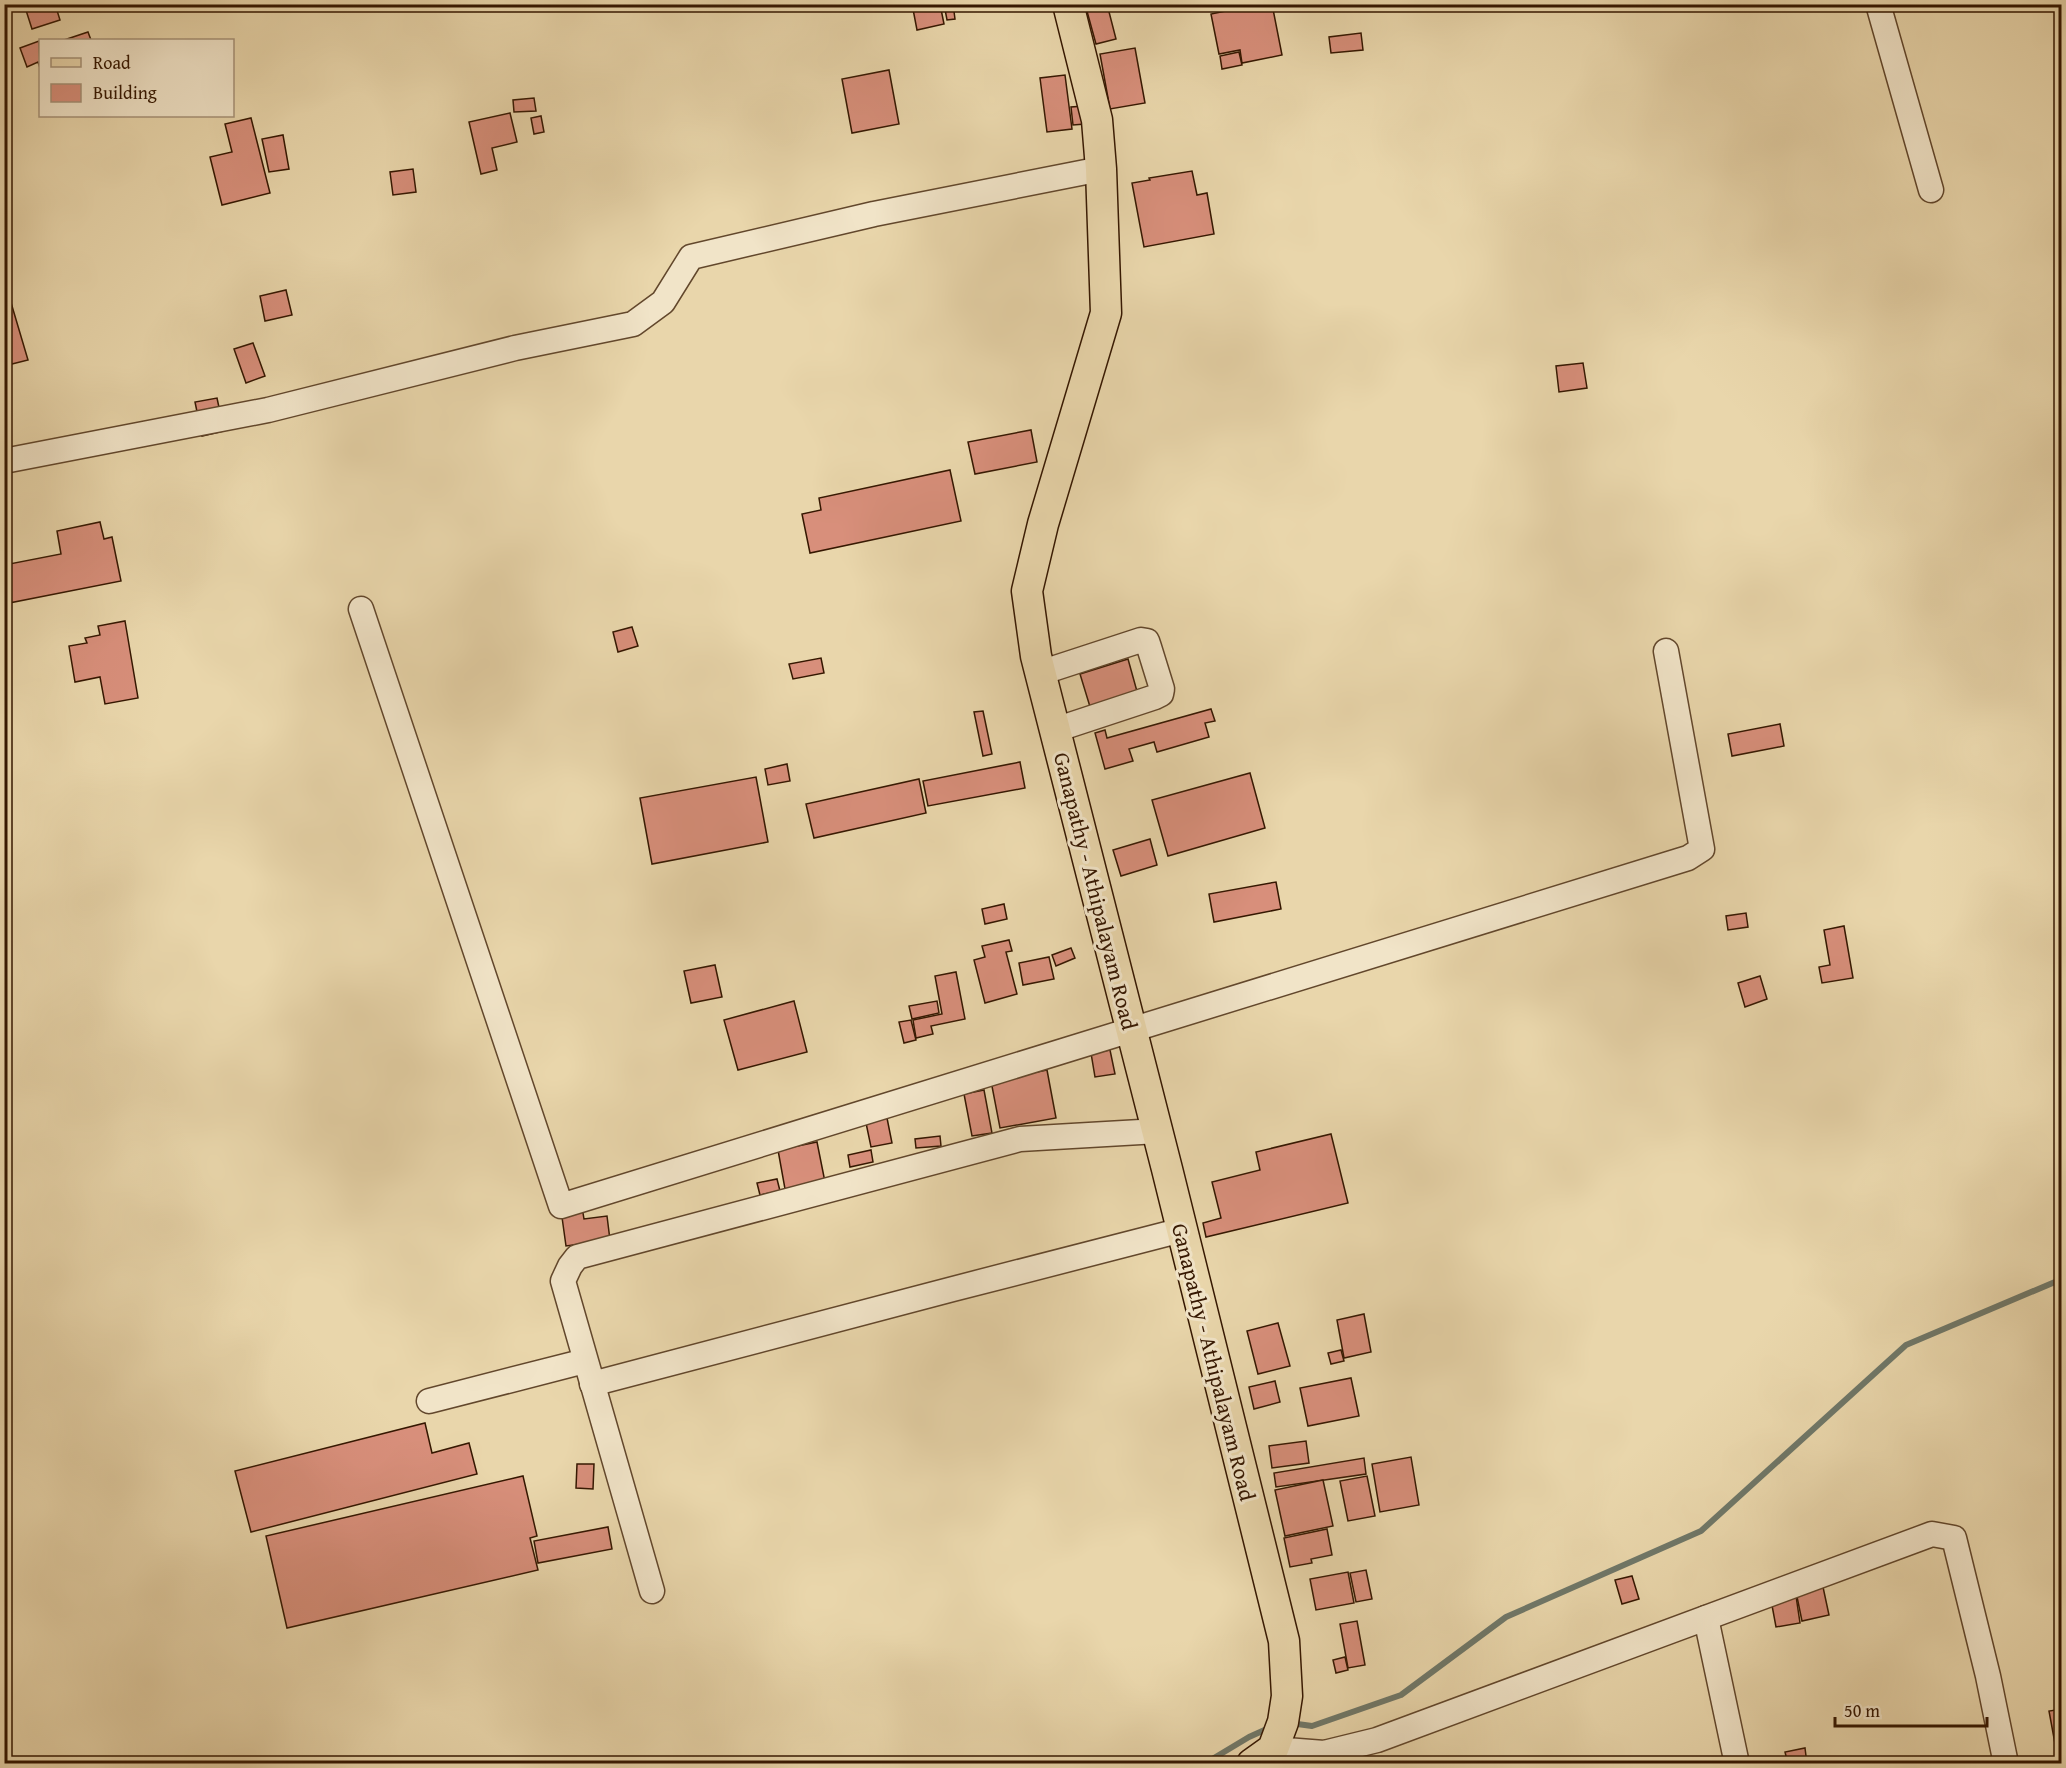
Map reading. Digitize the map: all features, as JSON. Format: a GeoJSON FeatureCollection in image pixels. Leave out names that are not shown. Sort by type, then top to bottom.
{"type":"FeatureCollection","features":[{"type":"Feature","properties":{"kind":"main road","name":"Ganapathy - Athipalayam Road"},"geometry":{"type":"LineString","coordinates":[[1068,4],[1097,120],[1106,313],[1043,524],[1027,591],[1040,673],[1158,1131],[1284,1641],[1287,1696],[1283,1722],[1262,1756]]}},
{"type":"Feature","properties":{"kind":"street"},"geometry":{"type":"LineString","coordinates":[[1878,4],[1931,190]]}},
{"type":"Feature","properties":{"kind":"street"},"geometry":{"type":"LineString","coordinates":[[4,461],[268,410],[515,348],[633,324],[663,302],[691,257],[874,214],[1101,169]]}},
{"type":"Feature","properties":{"kind":"street"},"geometry":{"type":"LineString","coordinates":[[361,609],[561,1206],[1688,858],[1702,849],[1666,651]]}},
{"type":"Feature","properties":{"kind":"street"},"geometry":{"type":"LineString","coordinates":[[1040,673],[1141,640],[1147,641],[1162,689],[1161,694],[1155,697],[1055,730]]}},
{"type":"Feature","properties":{"kind":"street"},"geometry":{"type":"LineString","coordinates":[[652,1591],[563,1281],[577,1257],[1020,1139],[1158,1131]]}},
{"type":"Feature","properties":{"kind":"street"},"geometry":{"type":"LineString","coordinates":[[592,1384],[1182,1230]]}},
{"type":"Feature","properties":{"kind":"street"},"geometry":{"type":"LineString","coordinates":[[429,1401],[585,1360]]}},
{"type":"Feature","properties":{"kind":"street"},"geometry":{"type":"LineString","coordinates":[[1262,1756],[1324,1753],[1377,1740],[1932,1534],[1954,1538],[1988,1676],[2006,1764]]}},
{"type":"Feature","properties":{"kind":"street"},"geometry":{"type":"LineString","coordinates":[[1706,1618],[1737,1764]]}},
{"type":"Feature","properties":{"kind":"building"},"geometry":{"type":"Polygon","coordinates":[[[24,4],[55,4],[60,20],[32,29],[24,4]]]}},
{"type":"Feature","properties":{"kind":"building"},"geometry":{"type":"Polygon","coordinates":[[[912,4],[940,4],[944,24],[917,30],[912,4]]]}},
{"type":"Feature","properties":{"kind":"building"},"geometry":{"type":"Polygon","coordinates":[[[944,4],[953,4],[955,19],[947,20],[944,4]]]}},
{"type":"Feature","properties":{"kind":"building"},"geometry":{"type":"Polygon","coordinates":[[[1085,4],[1107,4],[1116,39],[1096,44],[1085,4]]]}},
{"type":"Feature","properties":{"kind":"building"},"geometry":{"type":"Polygon","coordinates":[[[1260,4],[1272,4],[1282,55],[1242,63],[1240,50],[1219,54],[1211,14],[1260,4]]]}},
{"type":"Feature","properties":{"kind":"building"},"geometry":{"type":"Polygon","coordinates":[[[88,32],[91,39],[67,39],[88,32]]]}},
{"type":"Feature","properties":{"kind":"building"},"geometry":{"type":"Polygon","coordinates":[[[1361,33],[1363,50],[1331,53],[1329,37],[1361,33]]]}},
{"type":"Feature","properties":{"kind":"building"},"geometry":{"type":"Polygon","coordinates":[[[39,41],[39,65],[38,62],[27,67],[20,48],[39,41]]]}},
{"type":"Feature","properties":{"kind":"building"},"geometry":{"type":"Polygon","coordinates":[[[1135,48],[1145,103],[1110,109],[1100,54],[1135,48]]]}},
{"type":"Feature","properties":{"kind":"building"},"geometry":{"type":"Polygon","coordinates":[[[1239,52],[1242,65],[1222,69],[1220,56],[1239,52]]]}},
{"type":"Feature","properties":{"kind":"building"},"geometry":{"type":"Polygon","coordinates":[[[889,70],[899,124],[852,133],[842,79],[889,70]]]}},
{"type":"Feature","properties":{"kind":"building"},"geometry":{"type":"Polygon","coordinates":[[[1065,75],[1072,129],[1047,132],[1040,78],[1065,75]]]}},
{"type":"Feature","properties":{"kind":"building"},"geometry":{"type":"Polygon","coordinates":[[[534,98],[536,111],[514,112],[513,100],[534,98]]]}},
{"type":"Feature","properties":{"kind":"building"},"geometry":{"type":"Polygon","coordinates":[[[1084,106],[1085,124],[1073,125],[1071,107],[1084,106]]]}},
{"type":"Feature","properties":{"kind":"building"},"geometry":{"type":"Polygon","coordinates":[[[510,113],[517,142],[492,148],[497,170],[481,174],[469,122],[510,113]]]}},
{"type":"Feature","properties":{"kind":"building"},"geometry":{"type":"Polygon","coordinates":[[[541,116],[544,132],[534,134],[531,118],[541,116]]]}},
{"type":"Feature","properties":{"kind":"building"},"geometry":{"type":"Polygon","coordinates":[[[251,118],[270,193],[222,205],[210,157],[232,152],[225,124],[251,118]]]}},
{"type":"Feature","properties":{"kind":"building"},"geometry":{"type":"Polygon","coordinates":[[[283,135],[289,169],[269,172],[262,139],[283,135]]]}},
{"type":"Feature","properties":{"kind":"building"},"geometry":{"type":"Polygon","coordinates":[[[413,169],[416,192],[393,195],[390,172],[413,169]]]}},
{"type":"Feature","properties":{"kind":"building"},"geometry":{"type":"Polygon","coordinates":[[[1192,171],[1197,195],[1207,193],[1214,234],[1144,247],[1132,183],[1192,171]]]}},
{"type":"Feature","properties":{"kind":"building"},"geometry":{"type":"Polygon","coordinates":[[[4,279],[28,360],[4,366],[4,279]]]}},
{"type":"Feature","properties":{"kind":"building"},"geometry":{"type":"Polygon","coordinates":[[[286,290],[292,315],[265,321],[260,296],[286,290]]]}},
{"type":"Feature","properties":{"kind":"building"},"geometry":{"type":"Polygon","coordinates":[[[253,343],[265,376],[246,383],[234,349],[253,343]]]}},
{"type":"Feature","properties":{"kind":"building"},"geometry":{"type":"Polygon","coordinates":[[[1583,363],[1587,388],[1559,392],[1556,366],[1583,363]]]}},
{"type":"Feature","properties":{"kind":"building"},"geometry":{"type":"Polygon","coordinates":[[[217,398],[224,431],[202,436],[195,402],[217,398]]]}},
{"type":"Feature","properties":{"kind":"building"},"geometry":{"type":"Polygon","coordinates":[[[1031,430],[1037,462],[975,474],[968,442],[1031,430]]]}},
{"type":"Feature","properties":{"kind":"building"},"geometry":{"type":"Polygon","coordinates":[[[950,470],[961,521],[810,553],[802,514],[821,510],[819,498],[950,470]]]}},
{"type":"Feature","properties":{"kind":"building"},"geometry":{"type":"Polygon","coordinates":[[[100,522],[104,539],[112,537],[121,581],[4,604],[4,565],[61,554],[57,531],[100,522]]]}},
{"type":"Feature","properties":{"kind":"building"},"geometry":{"type":"Polygon","coordinates":[[[125,621],[138,698],[105,704],[100,677],[75,682],[69,646],[87,643],[85,638],[100,635],[98,626],[125,621]]]}},
{"type":"Feature","properties":{"kind":"building"},"geometry":{"type":"Polygon","coordinates":[[[632,627],[638,646],[618,652],[613,632],[632,627]]]}},
{"type":"Feature","properties":{"kind":"building"},"geometry":{"type":"Polygon","coordinates":[[[821,658],[824,673],[793,679],[789,664],[821,658]]]}},
{"type":"Feature","properties":{"kind":"building"},"geometry":{"type":"Polygon","coordinates":[[[1128,659],[1138,695],[1091,710],[1080,674],[1128,659]]]}},
{"type":"Feature","properties":{"kind":"building"},"geometry":{"type":"Polygon","coordinates":[[[1211,709],[1215,721],[1205,723],[1209,737],[1157,752],[1154,742],[1129,749],[1133,761],[1105,769],[1095,733],[1105,730],[1107,738],[1211,709]]]}},
{"type":"Feature","properties":{"kind":"building"},"geometry":{"type":"Polygon","coordinates":[[[983,711],[992,754],[983,756],[974,712],[983,711]]]}},
{"type":"Feature","properties":{"kind":"building"},"geometry":{"type":"Polygon","coordinates":[[[1780,724],[1784,746],[1732,756],[1728,734],[1780,724]]]}},
{"type":"Feature","properties":{"kind":"building"},"geometry":{"type":"Polygon","coordinates":[[[1020,762],[1025,788],[928,806],[923,781],[1020,762]]]}},
{"type":"Feature","properties":{"kind":"building"},"geometry":{"type":"Polygon","coordinates":[[[787,764],[790,781],[768,785],[765,769],[787,764]]]}},
{"type":"Feature","properties":{"kind":"building"},"geometry":{"type":"Polygon","coordinates":[[[1250,773],[1265,828],[1168,856],[1152,800],[1250,773]]]}},
{"type":"Feature","properties":{"kind":"building"},"geometry":{"type":"Polygon","coordinates":[[[756,777],[768,842],[652,864],[640,798],[756,777]]]}},
{"type":"Feature","properties":{"kind":"building"},"geometry":{"type":"Polygon","coordinates":[[[919,779],[926,813],[814,838],[806,804],[919,779]]]}},
{"type":"Feature","properties":{"kind":"building"},"geometry":{"type":"Polygon","coordinates":[[[1150,839],[1157,865],[1121,876],[1113,850],[1150,839]]]}},
{"type":"Feature","properties":{"kind":"building"},"geometry":{"type":"Polygon","coordinates":[[[1276,882],[1281,909],[1214,922],[1209,894],[1276,882]]]}},
{"type":"Feature","properties":{"kind":"building"},"geometry":{"type":"Polygon","coordinates":[[[1004,904],[1007,919],[985,924],[982,909],[1004,904]]]}},
{"type":"Feature","properties":{"kind":"building"},"geometry":{"type":"Polygon","coordinates":[[[1746,913],[1748,927],[1728,930],[1726,916],[1746,913]]]}},
{"type":"Feature","properties":{"kind":"building"},"geometry":{"type":"Polygon","coordinates":[[[1844,926],[1853,978],[1822,983],[1819,967],[1830,965],[1824,930],[1844,926]]]}},
{"type":"Feature","properties":{"kind":"building"},"geometry":{"type":"Polygon","coordinates":[[[1009,940],[1012,951],[1006,952],[1017,994],[985,1003],[974,960],[985,957],[982,946],[1009,940]]]}},
{"type":"Feature","properties":{"kind":"building"},"geometry":{"type":"Polygon","coordinates":[[[1071,948],[1075,958],[1056,966],[1052,955],[1071,948]]]}},
{"type":"Feature","properties":{"kind":"building"},"geometry":{"type":"Polygon","coordinates":[[[1049,957],[1054,979],[1023,985],[1019,963],[1049,957]]]}},
{"type":"Feature","properties":{"kind":"building"},"geometry":{"type":"Polygon","coordinates":[[[715,965],[722,997],[691,1003],[684,971],[715,965]]]}},
{"type":"Feature","properties":{"kind":"building"},"geometry":{"type":"Polygon","coordinates":[[[956,972],[965,1019],[931,1026],[933,1034],[916,1038],[913,1020],[942,1014],[935,976],[956,972]]]}},
{"type":"Feature","properties":{"kind":"building"},"geometry":{"type":"Polygon","coordinates":[[[1760,976],[1767,999],[1745,1007],[1738,983],[1760,976]]]}},
{"type":"Feature","properties":{"kind":"building"},"geometry":{"type":"Polygon","coordinates":[[[794,1001],[807,1052],[738,1070],[724,1020],[794,1001]]]}},
{"type":"Feature","properties":{"kind":"building"},"geometry":{"type":"Polygon","coordinates":[[[937,1001],[939,1013],[912,1019],[909,1006],[937,1001]]]}},
{"type":"Feature","properties":{"kind":"building"},"geometry":{"type":"Polygon","coordinates":[[[911,1020],[916,1040],[904,1043],[899,1022],[911,1020]]]}},
{"type":"Feature","properties":{"kind":"building"},"geometry":{"type":"Polygon","coordinates":[[[1110,1050],[1115,1074],[1095,1077],[1091,1053],[1110,1050]]]}},
{"type":"Feature","properties":{"kind":"building"},"geometry":{"type":"Polygon","coordinates":[[[1047,1070],[1056,1118],[1000,1128],[991,1081],[1047,1070]]]}},
{"type":"Feature","properties":{"kind":"building"},"geometry":{"type":"Polygon","coordinates":[[[984,1090],[992,1133],[972,1136],[964,1094],[984,1090]]]}},
{"type":"Feature","properties":{"kind":"building"},"geometry":{"type":"Polygon","coordinates":[[[887,1118],[892,1143],[871,1147],[866,1123],[887,1118]]]}},
{"type":"Feature","properties":{"kind":"building"},"geometry":{"type":"Polygon","coordinates":[[[1331,1134],[1348,1203],[1206,1237],[1203,1223],[1221,1218],[1212,1182],[1260,1170],[1256,1152],[1331,1134]]]}},
{"type":"Feature","properties":{"kind":"building"},"geometry":{"type":"Polygon","coordinates":[[[940,1136],[941,1146],[916,1148],[915,1139],[940,1136]]]}},
{"type":"Feature","properties":{"kind":"building"},"geometry":{"type":"Polygon","coordinates":[[[817,1142],[825,1182],[785,1189],[778,1150],[817,1142]]]}},
{"type":"Feature","properties":{"kind":"building"},"geometry":{"type":"Polygon","coordinates":[[[871,1150],[873,1162],[850,1167],[848,1155],[871,1150]]]}},
{"type":"Feature","properties":{"kind":"building"},"geometry":{"type":"Polygon","coordinates":[[[777,1179],[780,1191],[760,1195],[757,1183],[777,1179]]]}},
{"type":"Feature","properties":{"kind":"building"},"geometry":{"type":"Polygon","coordinates":[[[582,1207],[584,1219],[607,1216],[610,1240],[566,1246],[561,1210],[582,1207]]]}},
{"type":"Feature","properties":{"kind":"building"},"geometry":{"type":"Polygon","coordinates":[[[1364,1314],[1371,1352],[1344,1358],[1337,1320],[1364,1314]]]}},
{"type":"Feature","properties":{"kind":"building"},"geometry":{"type":"Polygon","coordinates":[[[1278,1323],[1290,1366],[1258,1374],[1247,1331],[1278,1323]]]}},
{"type":"Feature","properties":{"kind":"building"},"geometry":{"type":"Polygon","coordinates":[[[1341,1350],[1344,1361],[1331,1364],[1328,1353],[1341,1350]]]}},
{"type":"Feature","properties":{"kind":"building"},"geometry":{"type":"Polygon","coordinates":[[[1351,1378],[1359,1416],[1308,1426],[1300,1388],[1351,1378]]]}},
{"type":"Feature","properties":{"kind":"building"},"geometry":{"type":"Polygon","coordinates":[[[1275,1381],[1280,1402],[1254,1409],[1249,1387],[1275,1381]]]}},
{"type":"Feature","properties":{"kind":"building"},"geometry":{"type":"Polygon","coordinates":[[[425,1423],[432,1453],[469,1443],[477,1474],[251,1532],[235,1471],[425,1423]]]}},
{"type":"Feature","properties":{"kind":"building"},"geometry":{"type":"Polygon","coordinates":[[[1306,1441],[1309,1463],[1272,1468],[1269,1446],[1306,1441]]]}},
{"type":"Feature","properties":{"kind":"building"},"geometry":{"type":"Polygon","coordinates":[[[1411,1457],[1419,1505],[1380,1512],[1372,1464],[1411,1457]]]}},
{"type":"Feature","properties":{"kind":"building"},"geometry":{"type":"Polygon","coordinates":[[[1364,1458],[1366,1474],[1276,1487],[1274,1473],[1364,1458]]]}},
{"type":"Feature","properties":{"kind":"building"},"geometry":{"type":"Polygon","coordinates":[[[577,1464],[594,1464],[593,1489],[576,1488],[577,1464]]]}},
{"type":"Feature","properties":{"kind":"building"},"geometry":{"type":"Polygon","coordinates":[[[523,1476],[537,1536],[530,1538],[538,1570],[287,1628],[266,1536],[523,1476]]]}},
{"type":"Feature","properties":{"kind":"building"},"geometry":{"type":"Polygon","coordinates":[[[1367,1476],[1375,1516],[1348,1521],[1340,1481],[1367,1476]]]}},
{"type":"Feature","properties":{"kind":"building"},"geometry":{"type":"Polygon","coordinates":[[[1323,1480],[1333,1526],[1285,1536],[1275,1490],[1323,1480]]]}},
{"type":"Feature","properties":{"kind":"building"},"geometry":{"type":"Polygon","coordinates":[[[608,1527],[612,1549],[538,1563],[534,1541],[608,1527]]]}},
{"type":"Feature","properties":{"kind":"building"},"geometry":{"type":"Polygon","coordinates":[[[1327,1529],[1332,1555],[1311,1559],[1312,1563],[1290,1567],[1284,1538],[1327,1529]]]}},
{"type":"Feature","properties":{"kind":"building"},"geometry":{"type":"Polygon","coordinates":[[[1366,1570],[1372,1599],[1356,1602],[1350,1573],[1366,1570]]]}},
{"type":"Feature","properties":{"kind":"building"},"geometry":{"type":"Polygon","coordinates":[[[1348,1572],[1354,1603],[1316,1610],[1310,1579],[1348,1572]]]}},
{"type":"Feature","properties":{"kind":"building"},"geometry":{"type":"Polygon","coordinates":[[[1632,1576],[1639,1599],[1622,1604],[1615,1580],[1632,1576]]]}},
{"type":"Feature","properties":{"kind":"building"},"geometry":{"type":"Polygon","coordinates":[[[1823,1587],[1829,1615],[1802,1621],[1796,1592],[1823,1587]]]}},
{"type":"Feature","properties":{"kind":"building"},"geometry":{"type":"Polygon","coordinates":[[[1796,1596],[1800,1623],[1776,1627],[1771,1600],[1796,1596]]]}},
{"type":"Feature","properties":{"kind":"building"},"geometry":{"type":"Polygon","coordinates":[[[1357,1621],[1365,1665],[1348,1668],[1340,1624],[1357,1621]]]}},
{"type":"Feature","properties":{"kind":"building"},"geometry":{"type":"Polygon","coordinates":[[[1345,1657],[1348,1670],[1336,1673],[1333,1660],[1345,1657]]]}},
{"type":"Feature","properties":{"kind":"building"},"geometry":{"type":"Polygon","coordinates":[[[2062,1709],[2062,1760],[2058,1760],[2049,1711],[2062,1709]]]}},
{"type":"Feature","properties":{"kind":"building"},"geometry":{"type":"Polygon","coordinates":[[[1805,1748],[1807,1764],[1788,1764],[1785,1752],[1805,1748]]]}},
{"type":"Feature","properties":{"kind":"waterway"},"geometry":{"type":"LineString","coordinates":[[1290,1723],[1312,1726],[1401,1695],[1506,1617],[1701,1531],[1906,1345],[2062,1279]]}},
{"type":"Feature","properties":{"kind":"waterway"},"geometry":{"type":"LineString","coordinates":[[1204,1764],[1249,1737],[1269,1728]]}}]}
